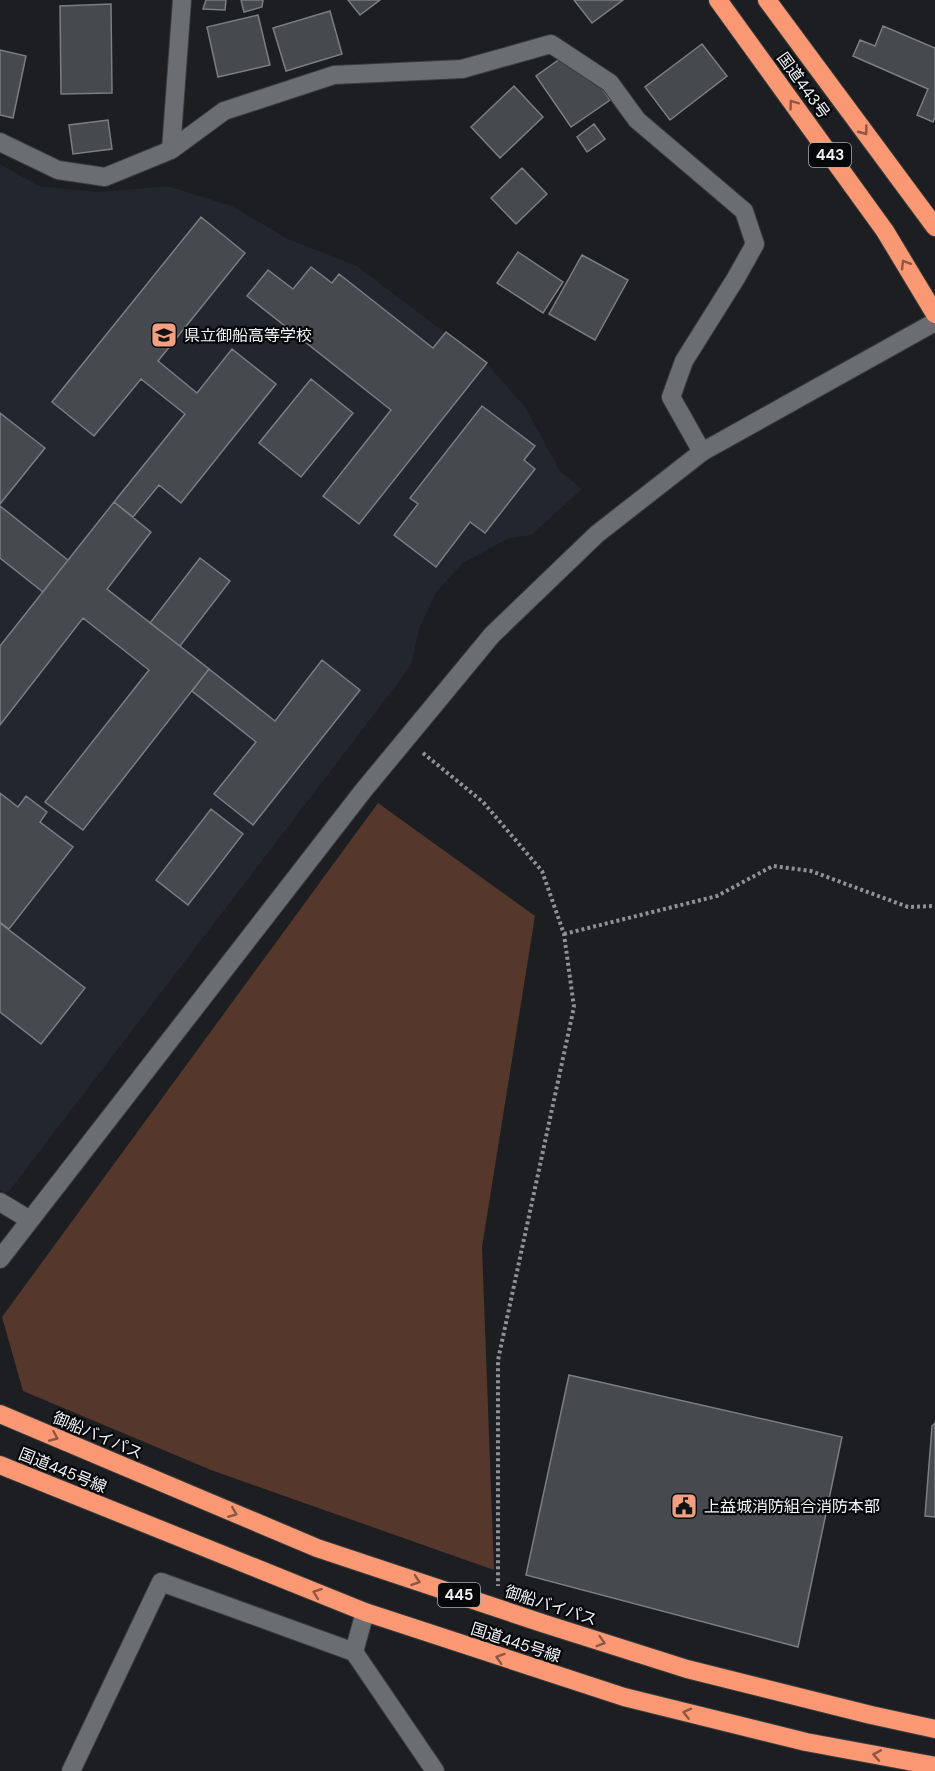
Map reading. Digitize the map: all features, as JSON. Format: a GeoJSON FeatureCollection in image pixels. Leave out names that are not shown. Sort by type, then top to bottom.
{"type":"FeatureCollection","features":[{"type":"Feature","properties":{"kind":"highway","name":"国道443号"},"geometry":{"type":"LineString","coordinates":[[718,0],[885,231],[935,314]]}},
{"type":"Feature","properties":{"kind":"highway","name":"国道443号"},"geometry":{"type":"LineString","coordinates":[[767,0],[935,227]]}},
{"type":"Feature","properties":{"kind":"highway","name":"御船バイパス"},"geometry":{"type":"LineString","coordinates":[[0,1414],[317,1548],[687,1669],[871,1715],[935,1728]]}},
{"type":"Feature","properties":{"kind":"highway","name":"国道445号線"},"geometry":{"type":"LineString","coordinates":[[0,1465],[365,1612],[624,1698],[806,1742],[935,1766]]}},
{"type":"Feature","properties":{"kind":"street"},"geometry":{"type":"LineString","coordinates":[[171,150],[182,0]]}},
{"type":"Feature","properties":{"kind":"street"},"geometry":{"type":"LineString","coordinates":[[0,142],[57,170],[105,177],[171,150],[224,111],[334,75],[462,69],[551,44],[610,83],[638,120],[744,211],[755,244],[684,361],[671,397],[702,452]]}},
{"type":"Feature","properties":{"kind":"street"},"geometry":{"type":"LineString","coordinates":[[0,1258],[356,800],[492,635],[597,534],[702,452],[935,322]]}},
{"type":"Feature","properties":{"kind":"street"},"geometry":{"type":"LineString","coordinates":[[0,1202],[30,1220]]}},
{"type":"Feature","properties":{"kind":"street"},"geometry":{"type":"LineString","coordinates":[[71,1771],[161,1582],[354,1652],[435,1771]]}},
{"type":"Feature","properties":{"kind":"street"},"geometry":{"type":"LineString","coordinates":[[354,1652],[365,1612]]}},
{"type":"Feature","properties":{"kind":"path"},"geometry":{"type":"LineString","coordinates":[[406,739],[483,802],[542,871],[564,934],[574,1007],[498,1360],[499,1571],[495,1607]]}},
{"type":"Feature","properties":{"kind":"path"},"geometry":{"type":"LineString","coordinates":[[564,934],[717,896],[773,866],[811,871],[908,907],[935,906]]}},
{"type":"Feature","properties":{"kind":"shaded area"},"geometry":{"type":"Polygon","coordinates":[[[0,164],[39,186],[98,192],[167,186],[232,206],[288,239],[357,266],[489,366],[525,407],[560,471],[582,489],[531,535],[507,539],[463,563],[436,592],[419,629],[411,666],[7,1194],[0,1189],[0,164]]]}},
{"type":"Feature","properties":{"kind":"shaded area"},"geometry":{"type":"Polygon","coordinates":[[[378,803],[535,916],[482,1247],[494,1570],[211,1470],[23,1391],[2,1317],[378,803]]]}},
{"type":"Feature","properties":{"kind":"building"},"geometry":{"type":"Polygon","coordinates":[[[206,0],[226,0],[225,10],[203,9],[206,0]]]}},
{"type":"Feature","properties":{"kind":"building"},"geometry":{"type":"Polygon","coordinates":[[[241,0],[263,0],[262,7],[244,12],[241,0]]]}},
{"type":"Feature","properties":{"kind":"building"},"geometry":{"type":"Polygon","coordinates":[[[348,0],[380,0],[360,15],[348,0]]]}},
{"type":"Feature","properties":{"kind":"building"},"geometry":{"type":"Polygon","coordinates":[[[574,0],[623,0],[592,23],[574,0]]]}},
{"type":"Feature","properties":{"kind":"building"},"geometry":{"type":"Polygon","coordinates":[[[111,4],[112,93],[61,94],[60,6],[111,4]]]}},
{"type":"Feature","properties":{"kind":"building"},"geometry":{"type":"Polygon","coordinates":[[[330,11],[342,54],[286,71],[273,28],[330,11]]]}},
{"type":"Feature","properties":{"kind":"building"},"geometry":{"type":"Polygon","coordinates":[[[258,15],[270,65],[218,77],[207,27],[258,15]]]}},
{"type":"Feature","properties":{"kind":"building"},"geometry":{"type":"Polygon","coordinates":[[[883,26],[935,48],[935,117],[933,122],[917,115],[928,89],[853,56],[860,40],[875,46],[883,26]]]}},
{"type":"Feature","properties":{"kind":"building"},"geometry":{"type":"Polygon","coordinates":[[[702,44],[727,76],[670,120],[645,87],[702,44]]]}},
{"type":"Feature","properties":{"kind":"building"},"geometry":{"type":"Polygon","coordinates":[[[0,50],[26,56],[13,118],[0,115],[0,50]]]}},
{"type":"Feature","properties":{"kind":"building"},"geometry":{"type":"Polygon","coordinates":[[[567,54],[590,70],[610,100],[571,127],[536,76],[567,54]]]}},
{"type":"Feature","properties":{"kind":"building"},"geometry":{"type":"Polygon","coordinates":[[[514,86],[543,117],[500,158],[471,127],[514,86]]]}},
{"type":"Feature","properties":{"kind":"building"},"geometry":{"type":"Polygon","coordinates":[[[108,120],[112,149],[73,154],[69,125],[108,120]]]}},
{"type":"Feature","properties":{"kind":"building"},"geometry":{"type":"Polygon","coordinates":[[[594,124],[605,139],[587,152],[577,137],[594,124]]]}},
{"type":"Feature","properties":{"kind":"building"},"geometry":{"type":"Polygon","coordinates":[[[522,168],[547,194],[516,224],[491,198],[522,168]]]}},
{"type":"Feature","properties":{"kind":"building"},"geometry":{"type":"Polygon","coordinates":[[[201,217],[245,253],[158,361],[197,393],[232,349],[276,384],[181,503],[159,485],[133,517],[114,502],[185,414],[141,379],[94,436],[52,402],[201,217]]]}},
{"type":"Feature","properties":{"kind":"building"},"geometry":{"type":"Polygon","coordinates":[[[518,252],[563,282],[543,313],[497,283],[518,252]]]}},
{"type":"Feature","properties":{"kind":"building"},"geometry":{"type":"Polygon","coordinates":[[[582,255],[628,280],[595,340],[549,314],[582,255]]]}},
{"type":"Feature","properties":{"kind":"building"},"geometry":{"type":"Polygon","coordinates":[[[311,267],[332,283],[339,274],[433,348],[446,332],[487,363],[359,524],[323,496],[391,410],[247,296],[268,270],[293,289],[311,267]]]}},
{"type":"Feature","properties":{"kind":"building"},"geometry":{"type":"Polygon","coordinates":[[[311,379],[353,413],[301,477],[259,443],[311,379]]]}},
{"type":"Feature","properties":{"kind":"building"},"geometry":{"type":"Polygon","coordinates":[[[482,406],[535,446],[524,460],[535,469],[485,533],[470,522],[436,567],[394,535],[418,504],[410,498],[482,406]]]}},
{"type":"Feature","properties":{"kind":"building"},"geometry":{"type":"Polygon","coordinates":[[[0,413],[45,448],[0,504],[0,413]]]}},
{"type":"Feature","properties":{"kind":"building"},"geometry":{"type":"Polygon","coordinates":[[[114,502],[151,532],[107,589],[209,669],[83,830],[45,802],[149,670],[83,618],[0,725],[0,646],[114,502]]]}},
{"type":"Feature","properties":{"kind":"building"},"geometry":{"type":"Polygon","coordinates":[[[0,506],[68,560],[43,592],[0,558],[0,506]]]}},
{"type":"Feature","properties":{"kind":"building"},"geometry":{"type":"Polygon","coordinates":[[[200,558],[230,581],[180,646],[150,623],[200,558]]]}},
{"type":"Feature","properties":{"kind":"building"},"geometry":{"type":"Polygon","coordinates":[[[322,660],[360,690],[253,825],[214,794],[256,742],[192,691],[209,669],[275,721],[322,660]]]}},
{"type":"Feature","properties":{"kind":"building"},"geometry":{"type":"Polygon","coordinates":[[[0,793],[18,807],[26,796],[47,812],[40,822],[73,847],[9,929],[0,922],[0,793]]]}},
{"type":"Feature","properties":{"kind":"building"},"geometry":{"type":"Polygon","coordinates":[[[211,809],[243,834],[188,905],[156,880],[211,809]]]}},
{"type":"Feature","properties":{"kind":"building"},"geometry":{"type":"Polygon","coordinates":[[[0,923],[85,988],[41,1044],[0,1012],[0,923]]]}},
{"type":"Feature","properties":{"kind":"building","name":"上益城消防組合消防本部"},"geometry":{"type":"Polygon","coordinates":[[[569,1375],[842,1437],[798,1647],[526,1575],[569,1375]]]}},
{"type":"Feature","properties":{"kind":"building"},"geometry":{"type":"Polygon","coordinates":[[[935,1423],[935,1517],[925,1516],[932,1426],[935,1423]]]}},
{"type":"Feature","properties":{"kind":"place","name":"県立御船高等学校"},"geometry":{"type":"Point","coordinates":[164,335]}},
{"type":"Feature","properties":{"kind":"place","name":"上益城消防組合消防本部"},"geometry":{"type":"Point","coordinates":[684,1506]}}]}
